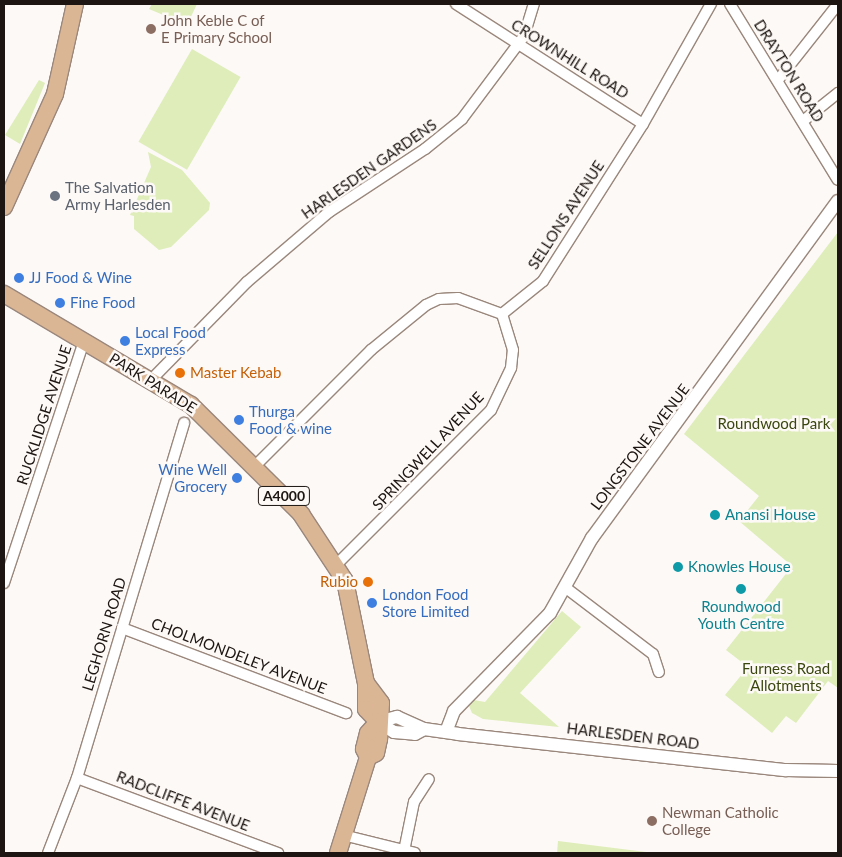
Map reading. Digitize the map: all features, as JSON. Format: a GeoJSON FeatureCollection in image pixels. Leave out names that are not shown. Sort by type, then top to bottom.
{"type":"FeatureCollection","features":[{"type":"Feature","properties":{"kind":"main road"},"geometry":{"type":"LineString","coordinates":[[4,207],[50,108],[66,60],[75,4]]}},
{"type":"Feature","properties":{"kind":"main road","name":"PARK PARADE"},"geometry":{"type":"LineString","coordinates":[[4,294],[191,405],[255,466],[301,514],[337,564],[350,599],[366,683],[378,722]]}},
{"type":"Feature","properties":{"kind":"main road","name":"A4000"},"geometry":{"type":"LineString","coordinates":[[338,853],[368,757],[376,753],[378,722]]}},
{"type":"Feature","properties":{"kind":"street","name":"CROWNHILL ROAD"},"geometry":{"type":"LineString","coordinates":[[456,4],[644,124]]}},
{"type":"Feature","properties":{"kind":"street","name":"HARLESDEN GARDENS"},"geometry":{"type":"LineString","coordinates":[[151,380],[248,282],[329,212],[426,149],[462,119],[518,44],[534,4]]}},
{"type":"Feature","properties":{"kind":"street","name":"SELLONS AVENUE"},"geometry":{"type":"LineString","coordinates":[[502,314],[543,280],[644,124],[711,4]]}},
{"type":"Feature","properties":{"kind":"street","name":"DRAYTON ROAD"},"geometry":{"type":"LineString","coordinates":[[730,4],[838,180]]}},
{"type":"Feature","properties":{"kind":"street"},"geometry":{"type":"LineString","coordinates":[[778,80],[838,4]]}},
{"type":"Feature","properties":{"kind":"street"},"geometry":{"type":"LineString","coordinates":[[803,121],[838,93]]}},
{"type":"Feature","properties":{"kind":"street","name":"LONGSTONE AVENUE"},"geometry":{"type":"LineString","coordinates":[[452,733],[461,704],[550,613],[566,588],[592,538],[838,202]]}},
{"type":"Feature","properties":{"kind":"street"},"geometry":{"type":"LineString","coordinates":[[255,466],[371,350],[426,305],[439,298],[458,298],[502,314]]}},
{"type":"Feature","properties":{"kind":"street","name":"SPRINGWELL AVENUE"},"geometry":{"type":"LineString","coordinates":[[337,564],[491,410],[511,368],[512,350],[502,314]]}},
{"type":"Feature","properties":{"kind":"street","name":"RUCKLIDGE AVENUE"},"geometry":{"type":"LineString","coordinates":[[4,583],[84,341]]}},
{"type":"Feature","properties":{"kind":"street","name":"LEGHORN ROAD"},"geometry":{"type":"LineString","coordinates":[[48,853],[77,778],[184,423]]}},
{"type":"Feature","properties":{"kind":"street"},"geometry":{"type":"LineString","coordinates":[[566,588],[653,654],[659,672]]}},
{"type":"Feature","properties":{"kind":"street","name":"CHOLMONDELEY AVENUE"},"geometry":{"type":"LineString","coordinates":[[122,628],[346,713]]}},
{"type":"Feature","properties":{"kind":"street","name":"HARLESDEN ROAD"},"geometry":{"type":"LineString","coordinates":[[378,722],[394,732],[415,734],[424,729],[786,770],[838,771]]}},
{"type":"Feature","properties":{"kind":"street","name":"RADCLIFFE AVENUE"},"geometry":{"type":"LineString","coordinates":[[77,778],[278,853]]}},
{"type":"Feature","properties":{"kind":"street"},"geometry":{"type":"LineString","coordinates":[[404,851],[414,802],[429,779]]}},
{"type":"Feature","properties":{"kind":"street"},"geometry":{"type":"LineString","coordinates":[[343,835],[415,853]]}},
{"type":"Feature","properties":{"kind":"green space"},"geometry":{"type":"Polygon","coordinates":[[[152,4],[197,4],[187,25],[149,9],[152,4]]]}},
{"type":"Feature","properties":{"kind":"green space"},"geometry":{"type":"Polygon","coordinates":[[[192,49],[240,77],[187,170],[138,142],[192,49]]]}},
{"type":"Feature","properties":{"kind":"green space"},"geometry":{"type":"Polygon","coordinates":[[[39,80],[45,83],[20,144],[5,135],[39,80]]]}},
{"type":"Feature","properties":{"kind":"green space"},"geometry":{"type":"Polygon","coordinates":[[[148,152],[182,170],[210,203],[209,210],[171,247],[159,250],[134,229],[134,216],[130,215],[151,167],[148,152]]]}},
{"type":"Feature","properties":{"kind":"green space","name":"Roundwood Park"},"geometry":{"type":"Polygon","coordinates":[[[838,232],[838,688],[828,681],[796,723],[786,716],[772,733],[725,695],[748,667],[726,650],[792,566],[739,521],[759,496],[684,434],[838,232]]]}},
{"type":"Feature","properties":{"kind":"green space"},"geometry":{"type":"Polygon","coordinates":[[[562,611],[581,627],[520,693],[559,727],[483,719],[472,713],[469,706],[474,700],[485,702],[562,611]]]}},
{"type":"Feature","properties":{"kind":"green space"},"geometry":{"type":"Polygon","coordinates":[[[558,841],[646,852],[646,853],[557,853],[558,841]]]}},
{"type":"Feature","properties":{"kind":"place","name":"John Keble C of E Primary School"},"geometry":{"type":"Point","coordinates":[151,29]}},
{"type":"Feature","properties":{"kind":"place","name":"The Salvation Army Harlesden"},"geometry":{"type":"Point","coordinates":[55,196]}},
{"type":"Feature","properties":{"kind":"place","name":"JJ Food & Wine"},"geometry":{"type":"Point","coordinates":[19,278]}},
{"type":"Feature","properties":{"kind":"place","name":"Fine Food"},"geometry":{"type":"Point","coordinates":[60,303]}},
{"type":"Feature","properties":{"kind":"place","name":"Local Food Express"},"geometry":{"type":"Point","coordinates":[125,341]}},
{"type":"Feature","properties":{"kind":"place","name":"Master Kebab"},"geometry":{"type":"Point","coordinates":[180,373]}},
{"type":"Feature","properties":{"kind":"place","name":"Thurga Food & wine"},"geometry":{"type":"Point","coordinates":[239,420]}},
{"type":"Feature","properties":{"kind":"place","name":"Wine Well Grocery"},"geometry":{"type":"Point","coordinates":[237,478]}},
{"type":"Feature","properties":{"kind":"place","name":"Anansi House"},"geometry":{"type":"Point","coordinates":[715,515]}},
{"type":"Feature","properties":{"kind":"place","name":"Knowles House"},"geometry":{"type":"Point","coordinates":[678,567]}},
{"type":"Feature","properties":{"kind":"place","name":"Rubio"},"geometry":{"type":"Point","coordinates":[368,582]}},
{"type":"Feature","properties":{"kind":"place","name":"Roundwood Youth Centre"},"geometry":{"type":"Point","coordinates":[741,589]}},
{"type":"Feature","properties":{"kind":"place","name":"London Food Store Limited"},"geometry":{"type":"Point","coordinates":[372,603]}},
{"type":"Feature","properties":{"kind":"place","name":"Newman Catholic College"},"geometry":{"type":"Point","coordinates":[652,821]}},
{"type":"Feature","properties":{"kind":"park label","name":"Furness Road Allotments"},"geometry":{"type":"Point","coordinates":[786,676]}}]}
